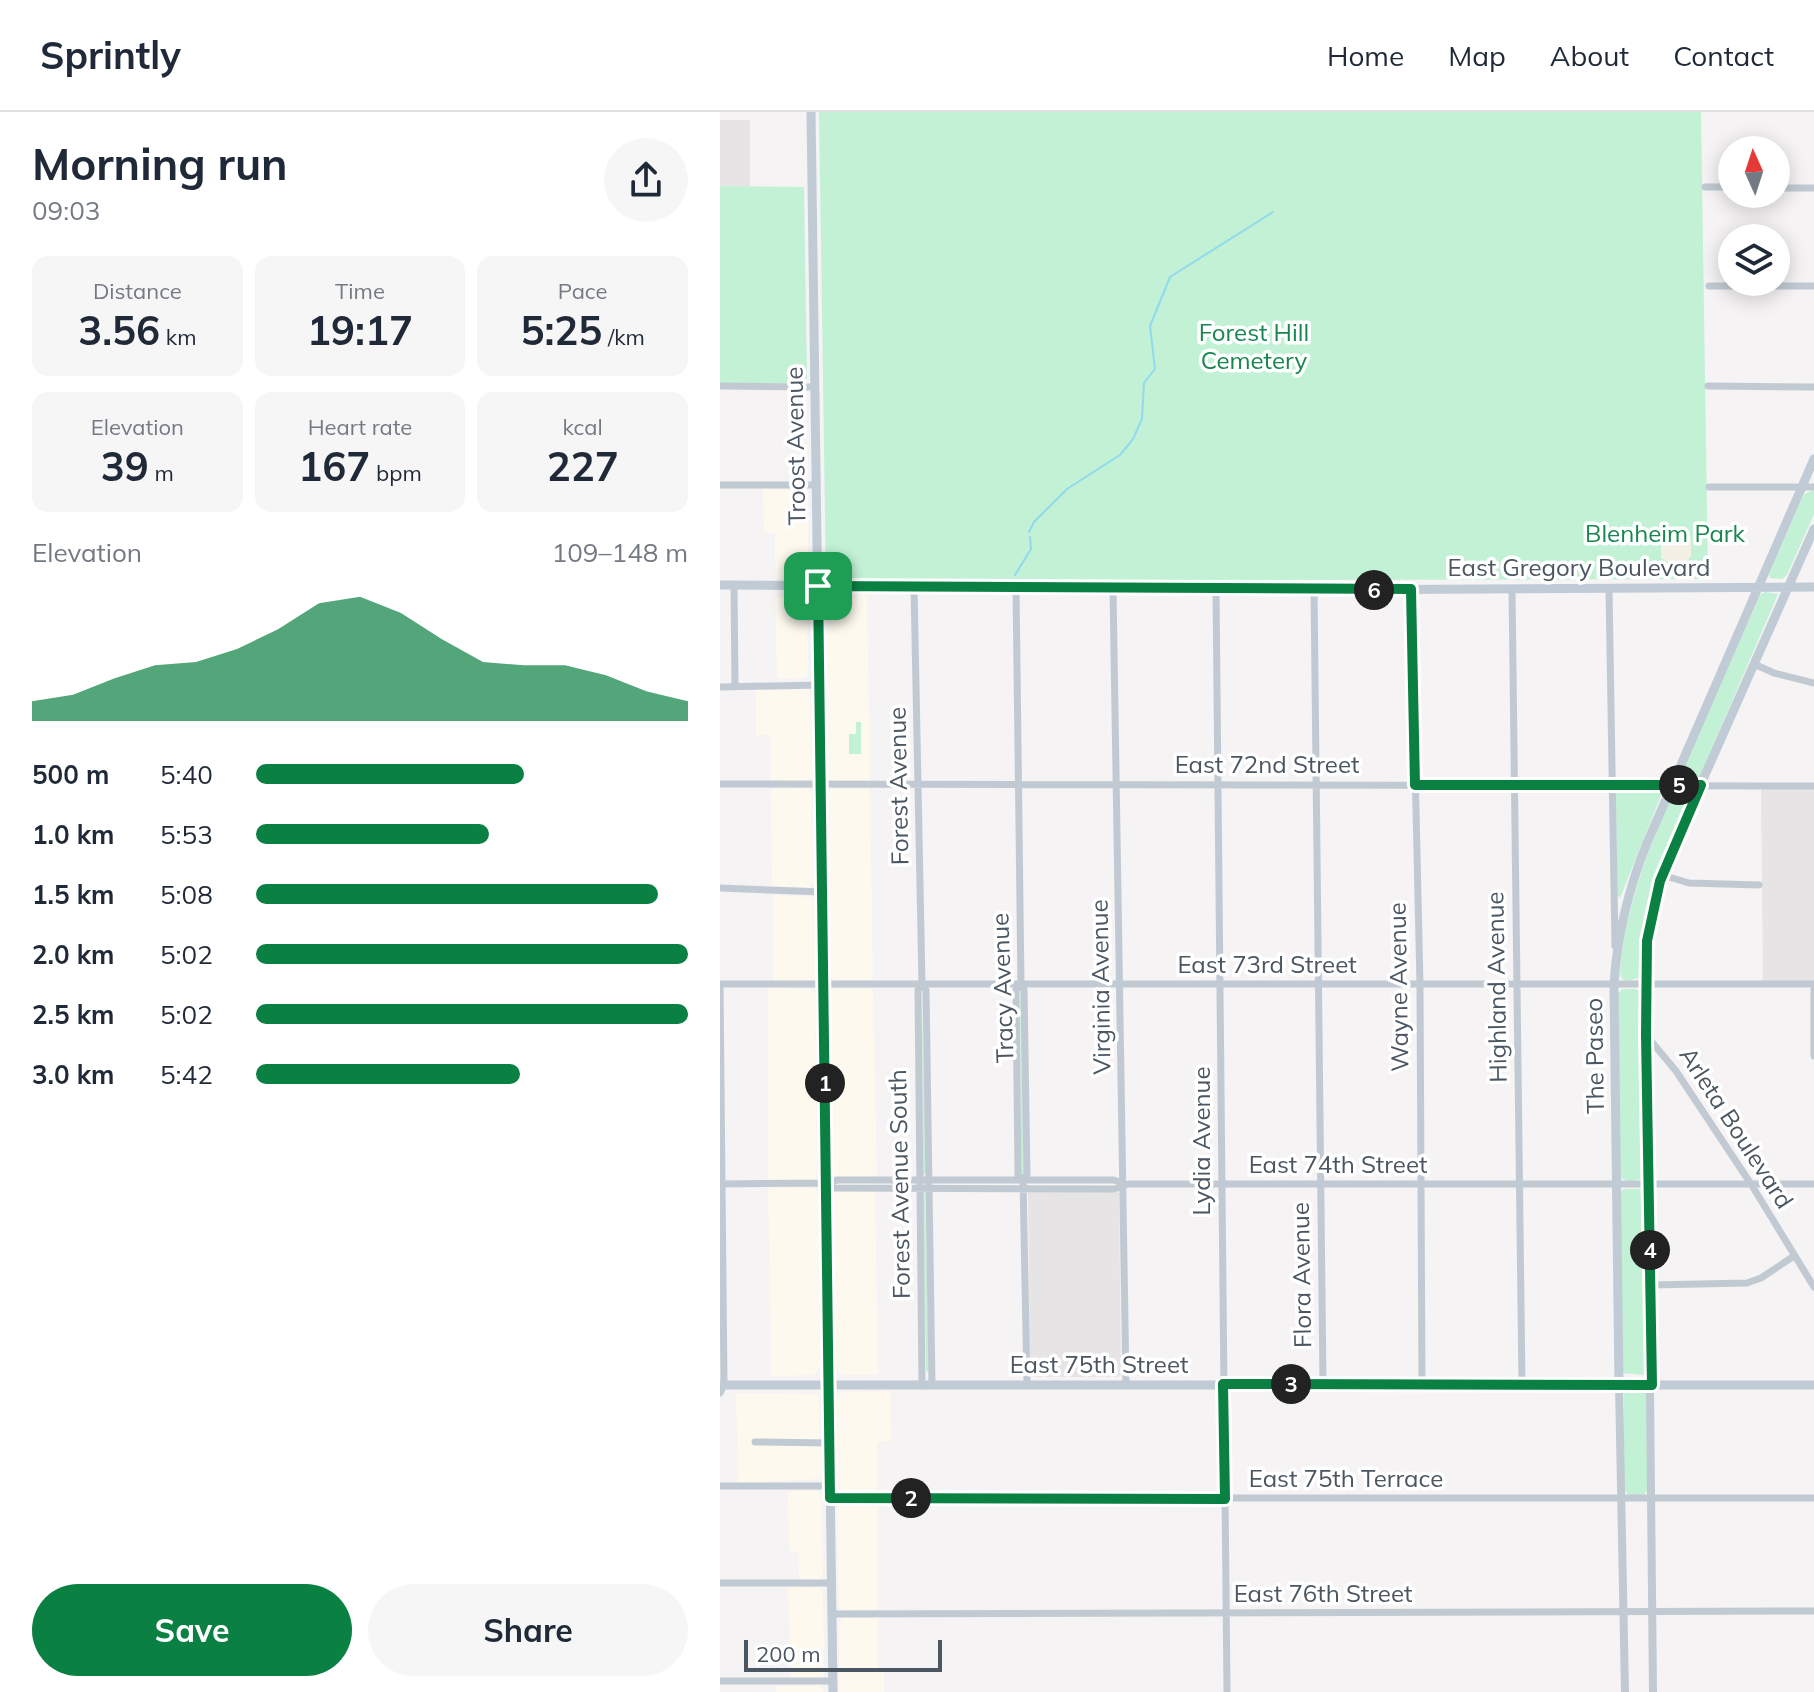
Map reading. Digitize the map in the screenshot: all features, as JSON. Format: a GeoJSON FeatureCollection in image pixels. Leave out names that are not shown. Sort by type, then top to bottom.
{"type":"FeatureCollection","features":[{"type":"Feature","properties":{"kind":"main road","name":"Troost Avenue"},"geometry":{"type":"LineString","coordinates":[[811,112],[833,1692]]}},
{"type":"Feature","properties":{"kind":"main road","name":"The Paseo"},"geometry":{"type":"LineString","coordinates":[[1619,1384],[1614,985],[1620,930],[1633,880],[1672,785],[1814,459]]}},
{"type":"Feature","properties":{"kind":"main road"},"geometry":{"type":"LineString","coordinates":[[1652,1385],[1645,985],[1650,921],[1662,875],[1814,529]]}},
{"type":"Feature","properties":{"kind":"main road","name":"East Gregory Boulevard"},"geometry":{"type":"LineString","coordinates":[[720,585],[1314,590],[1814,587]]}},
{"type":"Feature","properties":{"kind":"main road","name":"East 75th Street"},"geometry":{"type":"LineString","coordinates":[[721,1388],[828,1385],[1814,1385]]}},
{"type":"Feature","properties":{"kind":"street"},"geometry":{"type":"LineString","coordinates":[[1705,187],[1718,187]]}},
{"type":"Feature","properties":{"kind":"street"},"geometry":{"type":"LineString","coordinates":[[1790,188],[1814,188]]}},
{"type":"Feature","properties":{"kind":"street"},"geometry":{"type":"LineString","coordinates":[[1709,286],[1814,286]]}},
{"type":"Feature","properties":{"kind":"street"},"geometry":{"type":"LineString","coordinates":[[720,386],[815,387]]}},
{"type":"Feature","properties":{"kind":"street"},"geometry":{"type":"LineString","coordinates":[[1708,386],[1814,387]]}},
{"type":"Feature","properties":{"kind":"street"},"geometry":{"type":"LineString","coordinates":[[720,485],[817,485]]}},
{"type":"Feature","properties":{"kind":"street"},"geometry":{"type":"LineString","coordinates":[[1709,487],[1814,487]]}},
{"type":"Feature","properties":{"kind":"street"},"geometry":{"type":"LineString","coordinates":[[734,586],[735,685]]}},
{"type":"Feature","properties":{"kind":"street","name":"Forest Avenue"},"geometry":{"type":"LineString","coordinates":[[914,587],[922,984]]}},
{"type":"Feature","properties":{"kind":"street","name":"Tracy Avenue"},"geometry":{"type":"LineString","coordinates":[[1016,588],[1021,985],[1024,990],[1027,1175],[1023,1184],[1027,1385]]}},
{"type":"Feature","properties":{"kind":"street","name":"Virginia Avenue"},"geometry":{"type":"LineString","coordinates":[[1113,589],[1126,1385]]}},
{"type":"Feature","properties":{"kind":"street","name":"Lydia Avenue"},"geometry":{"type":"LineString","coordinates":[[1216,589],[1227,1692]]}},
{"type":"Feature","properties":{"kind":"street","name":"Wayne Avenue"},"geometry":{"type":"LineString","coordinates":[[1411,589],[1420,985],[1422,1384]]}},
{"type":"Feature","properties":{"kind":"street","name":"Highland Avenue"},"geometry":{"type":"LineString","coordinates":[[1512,589],[1522,1385]]}},
{"type":"Feature","properties":{"kind":"street"},"geometry":{"type":"LineString","coordinates":[[1609,589],[1615,966]]}},
{"type":"Feature","properties":{"kind":"street","name":"Flora Avenue"},"geometry":{"type":"LineString","coordinates":[[1314,590],[1323,1384]]}},
{"type":"Feature","properties":{"kind":"street"},"geometry":{"type":"LineString","coordinates":[[1754,664],[1774,673],[1814,683]]}},
{"type":"Feature","properties":{"kind":"street"},"geometry":{"type":"LineString","coordinates":[[720,687],[819,685]]}},
{"type":"Feature","properties":{"kind":"street","name":"East 72nd Street"},"geometry":{"type":"LineString","coordinates":[[720,784],[1814,786]]}},
{"type":"Feature","properties":{"kind":"street"},"geometry":{"type":"LineString","coordinates":[[1662,875],[1689,883],[1759,885]]}},
{"type":"Feature","properties":{"kind":"street"},"geometry":{"type":"LineString","coordinates":[[720,888],[822,892]]}},
{"type":"Feature","properties":{"kind":"street"},"geometry":{"type":"LineString","coordinates":[[720,984],[721,1388]]}},
{"type":"Feature","properties":{"kind":"street","name":"East 73rd Street"},"geometry":{"type":"LineString","coordinates":[[720,984],[1814,984]]}},
{"type":"Feature","properties":{"kind":"street"},"geometry":{"type":"LineString","coordinates":[[922,984],[926,990],[929,1184],[927,1386]]}},
{"type":"Feature","properties":{"kind":"street","name":"Forest Avenue South"},"geometry":{"type":"LineString","coordinates":[[922,984],[918,990],[919,1184],[927,1386]]}},
{"type":"Feature","properties":{"kind":"street"},"geometry":{"type":"LineString","coordinates":[[1814,984],[1814,1056]]}},
{"type":"Feature","properties":{"kind":"street","name":"Arleta Boulevard"},"geometry":{"type":"LineString","coordinates":[[1646,1035],[1676,1071],[1814,1287]]}},
{"type":"Feature","properties":{"kind":"street","name":"East 74th Street"},"geometry":{"type":"LineString","coordinates":[[826,1183],[835,1180],[1023,1184],[1114,1180],[1125,1184],[1814,1184]]}},
{"type":"Feature","properties":{"kind":"street"},"geometry":{"type":"LineString","coordinates":[[721,1184],[826,1183]]}},
{"type":"Feature","properties":{"kind":"street"},"geometry":{"type":"LineString","coordinates":[[1651,1285],[1747,1283],[1761,1278],[1794,1256]]}},
{"type":"Feature","properties":{"kind":"street","name":"The Paseo"},"geometry":{"type":"LineString","coordinates":[[1619,1384],[1625,1692]]}},
{"type":"Feature","properties":{"kind":"street"},"geometry":{"type":"LineString","coordinates":[[1652,1385],[1653,1692]]}},
{"type":"Feature","properties":{"kind":"street"},"geometry":{"type":"LineString","coordinates":[[755,1442],[829,1443]]}},
{"type":"Feature","properties":{"kind":"street"},"geometry":{"type":"LineString","coordinates":[[720,1486],[830,1486]]}},
{"type":"Feature","properties":{"kind":"street","name":"East 75th Terrace"},"geometry":{"type":"LineString","coordinates":[[830,1498],[1814,1498]]}},
{"type":"Feature","properties":{"kind":"street"},"geometry":{"type":"LineString","coordinates":[[720,1583],[831,1583]]}},
{"type":"Feature","properties":{"kind":"street","name":"East 76th Street"},"geometry":{"type":"LineString","coordinates":[[832,1614],[1652,1614],[1814,1611]]}},
{"type":"Feature","properties":{"kind":"street"},"geometry":{"type":"LineString","coordinates":[[720,1681],[832,1681]]}},
{"type":"Feature","properties":{"kind":"shaded area"},"geometry":{"type":"Polygon","coordinates":[[[720,120],[750,120],[750,186],[720,186],[720,120]]]}},
{"type":"Feature","properties":{"kind":"shaded area"},"geometry":{"type":"Polygon","coordinates":[[[763,489],[808,490],[808,579],[775,579],[775,534],[764,533],[763,489]]]}},
{"type":"Feature","properties":{"kind":"shaded area"},"geometry":{"type":"Polygon","coordinates":[[[834,594],[867,595],[870,782],[828,779],[826,600],[834,594]]]}},
{"type":"Feature","properties":{"kind":"shaded area"},"geometry":{"type":"Polygon","coordinates":[[[775,597],[807,597],[808,675],[804,678],[777,679],[775,597]]]}},
{"type":"Feature","properties":{"kind":"shaded area"},"geometry":{"type":"Polygon","coordinates":[[[807,689],[810,692],[812,777],[807,781],[771,781],[770,735],[756,735],[756,690],[807,689]]]}},
{"type":"Feature","properties":{"kind":"shaded area"},"geometry":{"type":"Polygon","coordinates":[[[809,788],[812,793],[813,883],[810,887],[772,886],[771,789],[809,788]]]}},
{"type":"Feature","properties":{"kind":"shaded area"},"geometry":{"type":"Polygon","coordinates":[[[831,789],[870,789],[873,980],[835,980],[830,977],[827,794],[831,789]]]}},
{"type":"Feature","properties":{"kind":"shaded area"},"geometry":{"type":"Polygon","coordinates":[[[1761,789],[1814,789],[1814,981],[1763,981],[1761,789]]]}},
{"type":"Feature","properties":{"kind":"shaded area"},"geometry":{"type":"Polygon","coordinates":[[[773,895],[813,897],[815,978],[812,981],[773,981],[773,895]]]}},
{"type":"Feature","properties":{"kind":"shaded area"},"geometry":{"type":"Polygon","coordinates":[[[768,988],[810,989],[815,994],[817,1176],[813,1180],[768,1180],[768,988]]]}},
{"type":"Feature","properties":{"kind":"shaded area"},"geometry":{"type":"Polygon","coordinates":[[[835,989],[873,989],[877,1178],[836,1178],[832,1174],[830,993],[835,989]]]}},
{"type":"Feature","properties":{"kind":"shaded area"},"geometry":{"type":"Polygon","coordinates":[[[768,1188],[814,1188],[818,1192],[820,1367],[814,1375],[771,1376],[768,1188]]]}},
{"type":"Feature","properties":{"kind":"shaded area"},"geometry":{"type":"Polygon","coordinates":[[[836,1191],[875,1191],[878,1375],[843,1375],[836,1369],[833,1195],[836,1191]]]}},
{"type":"Feature","properties":{"kind":"shaded area"},"geometry":{"type":"Polygon","coordinates":[[[1028,1192],[1119,1193],[1121,1375],[1030,1376],[1028,1192]]]}},
{"type":"Feature","properties":{"kind":"shaded area"},"geometry":{"type":"Polygon","coordinates":[[[890,1391],[891,1441],[877,1442],[878,1494],[839,1494],[836,1395],[841,1392],[890,1391]]]}},
{"type":"Feature","properties":{"kind":"shaded area"},"geometry":{"type":"Polygon","coordinates":[[[736,1393],[819,1394],[821,1479],[738,1483],[736,1393]]]}},
{"type":"Feature","properties":{"kind":"shaded area"},"geometry":{"type":"Polygon","coordinates":[[[788,1491],[817,1491],[821,1494],[823,1575],[820,1579],[799,1579],[798,1552],[789,1551],[788,1491]]]}},
{"type":"Feature","properties":{"kind":"shaded area"},"geometry":{"type":"Polygon","coordinates":[[[841,1502],[878,1503],[878,1610],[842,1610],[839,1606],[837,1507],[841,1502]]]}},
{"type":"Feature","properties":{"kind":"shaded area"},"geometry":{"type":"Polygon","coordinates":[[[788,1587],[819,1588],[823,1591],[824,1675],[820,1678],[791,1678],[788,1587]]]}},
{"type":"Feature","properties":{"kind":"shaded area"},"geometry":{"type":"Polygon","coordinates":[[[843,1618],[878,1618],[878,1671],[884,1671],[884,1692],[839,1692],[839,1622],[843,1618]]]}},
{"type":"Feature","properties":{"kind":"shaded area"},"geometry":{"type":"Polygon","coordinates":[[[776,1686],[820,1686],[824,1692],[776,1692],[776,1686]]]}},
{"type":"Feature","properties":{"kind":"green space","name":"Forest Hill Cemetery"},"geometry":{"type":"Polygon","coordinates":[[[819,112],[1701,112],[1708,579],[826,581],[819,112]]]}},
{"type":"Feature","properties":{"kind":"green space"},"geometry":{"type":"Polygon","coordinates":[[[720,186],[804,187],[807,378],[803,383],[720,383],[720,186]]]}},
{"type":"Feature","properties":{"kind":"green space"},"geometry":{"type":"Polygon","coordinates":[[[1814,490],[1814,514],[1787,575],[1782,579],[1770,578],[1769,574],[1804,494],[1814,490]]]}},
{"type":"Feature","properties":{"kind":"green space"},"geometry":{"type":"Polygon","coordinates":[[[1765,592],[1778,594],[1699,778],[1683,781],[1680,776],[1760,595],[1765,592]]]}},
{"type":"Feature","properties":{"kind":"green space"},"geometry":{"type":"Polygon","coordinates":[[[856,722],[861,722],[861,754],[849,754],[849,734],[856,734],[856,722]]]}},
{"type":"Feature","properties":{"kind":"green space"},"geometry":{"type":"Polygon","coordinates":[[[1620,789],[1658,789],[1662,793],[1620,898],[1617,895],[1616,793],[1620,789]]]}},
{"type":"Feature","properties":{"kind":"green space"},"geometry":{"type":"Polygon","coordinates":[[[1678,790],[1689,790],[1691,795],[1653,886],[1645,923],[1640,978],[1626,981],[1620,973],[1632,904],[1654,838],[1672,795],[1678,790]]]}},
{"type":"Feature","properties":{"kind":"green space"},"geometry":{"type":"Polygon","coordinates":[[[1622,989],[1641,992],[1644,1173],[1642,1178],[1634,1181],[1620,1177],[1618,994],[1622,989]]]}},
{"type":"Feature","properties":{"kind":"green space"},"geometry":{"type":"Polygon","coordinates":[[[922,993],[926,1172],[923,1176],[922,993]]]}},
{"type":"Feature","properties":{"kind":"green space"},"geometry":{"type":"Polygon","coordinates":[[[1022,994],[1024,1176],[1021,1175],[1022,994]]]}},
{"type":"Feature","properties":{"kind":"green space"},"geometry":{"type":"Polygon","coordinates":[[[1624,1189],[1644,1192],[1645,1375],[1622,1373],[1620,1192],[1624,1189]]]}},
{"type":"Feature","properties":{"kind":"green space"},"geometry":{"type":"Polygon","coordinates":[[[923,1193],[929,1370],[926,1372],[923,1193]]]}},
{"type":"Feature","properties":{"kind":"green space"},"geometry":{"type":"Polygon","coordinates":[[[1624,1393],[1646,1393],[1647,1396],[1648,1489],[1644,1495],[1629,1495],[1624,1490],[1624,1393]]]}},
{"type":"Feature","properties":{"kind":"sand"},"geometry":{"type":"Polygon","coordinates":[[[1678,526],[1689,533],[1691,556],[1684,564],[1672,564],[1661,558],[1661,540],[1669,529],[1678,526]]]}},
{"type":"Feature","properties":{"kind":"waterway"},"geometry":{"type":"LineString","coordinates":[[1029,532],[1034,522],[1067,489],[1120,455],[1133,439],[1142,419],[1144,383],[1155,369],[1150,326],[1170,277],[1273,212]]}},
{"type":"Feature","properties":{"kind":"waterway"},"geometry":{"type":"LineString","coordinates":[[1015,575],[1031,549],[1030,537]]}},
{"type":"Feature","properties":{"kind":"route"},"geometry":{"type":"LineString","coordinates":[[818,586],[1411,589],[1415,785],[1701,785],[1660,881],[1647,941],[1652,1385],[1223,1384],[1225,1499],[830,1498],[818,586]]}},
{"type":"Feature","properties":{"kind":"park label","name":"Blenheim Park"},"geometry":{"type":"Point","coordinates":[1665,534]}}]}
